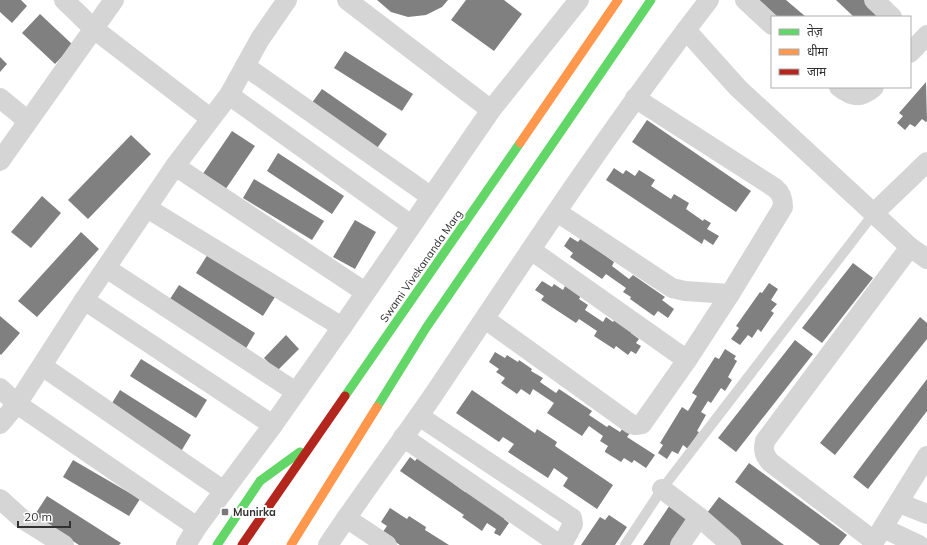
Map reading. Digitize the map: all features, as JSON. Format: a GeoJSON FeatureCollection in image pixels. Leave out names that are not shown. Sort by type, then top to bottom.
{"type":"FeatureCollection","features":[{"type":"Feature","properties":{"kind":"street"},"geometry":{"type":"LineString","coordinates":[[64,0],[94,29],[210,118]]}},
{"type":"Feature","properties":{"kind":"street"},"geometry":{"type":"LineString","coordinates":[[0,160],[114,0]]}},
{"type":"Feature","properties":{"kind":"street"},"geometry":{"type":"LineString","coordinates":[[0,424],[17,404],[84,300],[175,166],[229,95],[260,39],[286,0]]}},
{"type":"Feature","properties":{"kind":"street"},"geometry":{"type":"LineString","coordinates":[[347,0],[490,110]]}},
{"type":"Feature","properties":{"kind":"street"},"geometry":{"type":"LineString","coordinates":[[186,545],[197,527],[273,425],[342,327],[410,225],[490,110],[579,0]]}},
{"type":"Feature","properties":{"kind":"street","name":"Swami Vivekananda Marg"},"geometry":{"type":"LineString","coordinates":[[242,545],[484,197],[618,0]]}},
{"type":"Feature","properties":{"kind":"street"},"geometry":{"type":"LineString","coordinates":[[291,545],[426,328],[651,0]]}},
{"type":"Feature","properties":{"kind":"street"},"geometry":{"type":"LineString","coordinates":[[328,545],[419,416],[636,98],[709,0]]}},
{"type":"Feature","properties":{"kind":"street"},"geometry":{"type":"LineString","coordinates":[[745,0],[771,24]]}},
{"type":"Feature","properties":{"kind":"street"},"geometry":{"type":"LineString","coordinates":[[874,0],[891,16]]}},
{"type":"Feature","properties":{"kind":"street"},"geometry":{"type":"LineString","coordinates":[[686,30],[738,88],[910,247],[927,259]]}},
{"type":"Feature","properties":{"kind":"street"},"geometry":{"type":"LineString","coordinates":[[245,66],[430,196]]}},
{"type":"Feature","properties":{"kind":"street"},"geometry":{"type":"LineString","coordinates":[[840,88],[848,94],[860,96],[873,88]]}},
{"type":"Feature","properties":{"kind":"street"},"geometry":{"type":"LineString","coordinates":[[229,95],[410,225]]}},
{"type":"Feature","properties":{"kind":"street"},"geometry":{"type":"LineString","coordinates":[[0,98],[28,121]]}},
{"type":"Feature","properties":{"kind":"street"},"geometry":{"type":"LineString","coordinates":[[484,319],[631,424],[635,425],[642,424],[687,360],[730,294],[783,207],[781,193],[636,98]]}},
{"type":"Feature","properties":{"kind":"street"},"geometry":{"type":"LineString","coordinates":[[874,213],[927,162]]}},
{"type":"Feature","properties":{"kind":"street"},"geometry":{"type":"LineString","coordinates":[[175,166],[365,292]]}},
{"type":"Feature","properties":{"kind":"street"},"geometry":{"type":"LineString","coordinates":[[147,208],[342,327]]}},
{"type":"Feature","properties":{"kind":"street"},"geometry":{"type":"LineString","coordinates":[[557,212],[672,288],[684,291],[730,294]]}},
{"type":"Feature","properties":{"kind":"street"},"geometry":{"type":"LineString","coordinates":[[910,247],[765,441],[764,450],[765,456],[770,462],[876,538],[919,545]]}},
{"type":"Feature","properties":{"kind":"street"},"geometry":{"type":"LineString","coordinates":[[531,250],[687,360]]}},
{"type":"Feature","properties":{"kind":"street"},"geometry":{"type":"LineString","coordinates":[[106,268],[296,392]]}},
{"type":"Feature","properties":{"kind":"street"},"geometry":{"type":"LineString","coordinates":[[84,300],[273,425]]}},
{"type":"Feature","properties":{"kind":"street"},"geometry":{"type":"LineString","coordinates":[[42,366],[224,491]]}},
{"type":"Feature","properties":{"kind":"street"},"geometry":{"type":"LineString","coordinates":[[0,388],[17,404],[197,527]]}},
{"type":"Feature","properties":{"kind":"street"},"geometry":{"type":"LineString","coordinates":[[403,438],[561,545],[574,524],[572,518],[419,416]]}},
{"type":"Feature","properties":{"kind":"street"},"geometry":{"type":"LineString","coordinates":[[217,545],[260,481],[314,442]]}},
{"type":"Feature","properties":{"kind":"street"},"geometry":{"type":"LineString","coordinates":[[876,538],[927,456]]}},
{"type":"Feature","properties":{"kind":"street"},"geometry":{"type":"LineString","coordinates":[[662,489],[699,517],[731,545]]}},
{"type":"Feature","properties":{"kind":"street"},"geometry":{"type":"LineString","coordinates":[[0,499],[48,545]]}},
{"type":"Feature","properties":{"kind":"street"},"geometry":{"type":"LineString","coordinates":[[899,503],[927,514]]}},
{"type":"Feature","properties":{"kind":"street"},"geometry":{"type":"LineString","coordinates":[[680,545],[699,517]]}},
{"type":"Feature","properties":{"kind":"street"},"geometry":{"type":"LineString","coordinates":[[21,518],[64,545]]}},
{"type":"Feature","properties":{"kind":"street"},"geometry":{"type":"LineString","coordinates":[[346,518],[387,545]]}},
{"type":"Feature","properties":{"kind":"lane"},"geometry":{"type":"LineString","coordinates":[[625,545],[662,489],[874,213]]}},
{"type":"Feature","properties":{"kind":"building"},"geometry":{"type":"Polygon","coordinates":[[[0,0],[21,0],[27,6],[12,23],[0,12],[0,0]]]}},
{"type":"Feature","properties":{"kind":"building"},"geometry":{"type":"Polygon","coordinates":[[[377,0],[448,0],[442,7],[426,15],[408,17],[391,12],[377,0]]]}},
{"type":"Feature","properties":{"kind":"building"},"geometry":{"type":"Polygon","coordinates":[[[466,0],[504,0],[522,14],[494,51],[451,20],[466,0]]]}},
{"type":"Feature","properties":{"kind":"building"},"geometry":{"type":"Polygon","coordinates":[[[750,0],[786,0],[805,16],[771,16],[750,0]]]}},
{"type":"Feature","properties":{"kind":"building"},"geometry":{"type":"Polygon","coordinates":[[[836,0],[871,0],[889,16],[853,16],[836,0]]]}},
{"type":"Feature","properties":{"kind":"building"},"geometry":{"type":"Polygon","coordinates":[[[40,14],[73,45],[55,64],[22,33],[40,14]]]}},
{"type":"Feature","properties":{"kind":"building"},"geometry":{"type":"Polygon","coordinates":[[[345,51],[413,94],[402,111],[334,68],[345,51]]]}},
{"type":"Feature","properties":{"kind":"building"},"geometry":{"type":"Polygon","coordinates":[[[0,57],[7,64],[0,72],[0,57]]]}},
{"type":"Feature","properties":{"kind":"building"},"geometry":{"type":"Polygon","coordinates":[[[926,82],[927,121],[926,122],[922,119],[915,127],[910,124],[905,130],[897,123],[903,116],[899,113],[926,82]]]}},
{"type":"Feature","properties":{"kind":"building"},"geometry":{"type":"Polygon","coordinates":[[[322,89],[387,134],[373,154],[308,108],[322,89]]]}},
{"type":"Feature","properties":{"kind":"building"},"geometry":{"type":"Polygon","coordinates":[[[647,120],[751,191],[736,212],[632,142],[647,120]]]}},
{"type":"Feature","properties":{"kind":"building"},"geometry":{"type":"Polygon","coordinates":[[[232,131],[255,146],[223,193],[200,178],[232,131]]]}},
{"type":"Feature","properties":{"kind":"building"},"geometry":{"type":"Polygon","coordinates":[[[131,135],[151,154],[88,219],[68,200],[131,135]]]}},
{"type":"Feature","properties":{"kind":"building"},"geometry":{"type":"Polygon","coordinates":[[[278,153],[344,196],[332,214],[267,171],[278,153]]]}},
{"type":"Feature","properties":{"kind":"building"},"geometry":{"type":"Polygon","coordinates":[[[614,168],[623,174],[626,170],[635,176],[639,170],[655,180],[651,186],[671,199],[674,194],[689,203],[686,209],[703,221],[704,219],[711,223],[707,229],[719,236],[713,245],[704,239],[702,244],[606,180],[614,168]]]}},
{"type":"Feature","properties":{"kind":"building"},"geometry":{"type":"Polygon","coordinates":[[[254,179],[324,221],[312,240],[243,198],[254,179]]]}},
{"type":"Feature","properties":{"kind":"building"},"geometry":{"type":"Polygon","coordinates":[[[42,196],[61,213],[31,248],[11,232],[42,196]]]}},
{"type":"Feature","properties":{"kind":"building"},"geometry":{"type":"Polygon","coordinates":[[[355,220],[376,232],[355,269],[333,257],[355,220]]]}},
{"type":"Feature","properties":{"kind":"building"},"geometry":{"type":"Polygon","coordinates":[[[81,232],[99,249],[37,317],[18,301],[81,232]]]}},
{"type":"Feature","properties":{"kind":"building"},"geometry":{"type":"Polygon","coordinates":[[[570,237],[578,242],[581,238],[614,262],[612,266],[629,279],[633,275],[665,297],[662,300],[674,309],[668,318],[658,311],[654,316],[630,299],[631,297],[623,292],[626,288],[606,274],[602,279],[570,257],[573,253],[564,246],[570,237]]]}},
{"type":"Feature","properties":{"kind":"building"},"geometry":{"type":"Polygon","coordinates":[[[208,254],[275,297],[263,316],[196,273],[208,254]]]}},
{"type":"Feature","properties":{"kind":"building"},"geometry":{"type":"Polygon","coordinates":[[[853,263],[873,278],[822,343],[802,328],[853,263]]]}},
{"type":"Feature","properties":{"kind":"building"},"geometry":{"type":"Polygon","coordinates":[[[542,281],[552,287],[554,284],[563,290],[566,284],[582,294],[579,299],[588,305],[585,310],[603,322],[606,317],[613,322],[616,317],[634,328],[631,333],[639,339],[636,343],[641,346],[636,354],[631,351],[628,355],[616,346],[614,349],[594,336],[597,331],[579,319],[576,323],[541,300],[544,296],[535,290],[542,281]]]}},
{"type":"Feature","properties":{"kind":"building"},"geometry":{"type":"Polygon","coordinates":[[[769,283],[778,289],[771,300],[777,304],[771,311],[774,313],[761,332],[758,329],[752,338],[748,335],[740,345],[731,339],[739,328],[736,326],[760,292],[762,293],[769,283]]]}},
{"type":"Feature","properties":{"kind":"building"},"geometry":{"type":"Polygon","coordinates":[[[179,285],[255,333],[245,350],[168,302],[179,285]]]}},
{"type":"Feature","properties":{"kind":"building"},"geometry":{"type":"Polygon","coordinates":[[[0,316],[20,333],[1,355],[0,354],[0,316]]]}},
{"type":"Feature","properties":{"kind":"building"},"geometry":{"type":"Polygon","coordinates":[[[920,317],[927,323],[927,339],[835,455],[820,443],[920,317]]]}},
{"type":"Feature","properties":{"kind":"building"},"geometry":{"type":"Polygon","coordinates":[[[286,335],[299,349],[277,371],[264,358],[286,335]]]}},
{"type":"Feature","properties":{"kind":"building"},"geometry":{"type":"Polygon","coordinates":[[[795,340],[813,354],[736,452],[718,438],[795,340]]]}},
{"type":"Feature","properties":{"kind":"building"},"geometry":{"type":"Polygon","coordinates":[[[725,349],[736,356],[734,359],[737,361],[728,377],[732,380],[725,391],[721,388],[711,403],[708,401],[701,412],[706,415],[697,431],[699,432],[688,449],[683,445],[678,454],[672,451],[667,459],[658,453],[663,445],[660,443],[682,407],[688,411],[697,396],[692,393],[715,357],[719,359],[725,349]]]}},
{"type":"Feature","properties":{"kind":"building"},"geometry":{"type":"Polygon","coordinates":[[[495,352],[505,358],[507,355],[518,362],[519,360],[532,369],[531,371],[543,378],[540,382],[556,393],[559,389],[592,411],[589,415],[607,427],[609,425],[620,432],[623,428],[630,433],[627,437],[655,455],[646,468],[634,460],[632,463],[624,458],[621,462],[605,452],[608,446],[600,441],[603,436],[589,426],[582,436],[547,413],[554,403],[533,389],[530,395],[521,389],[517,394],[501,383],[505,378],[496,372],[499,369],[489,362],[495,352]]]}},
{"type":"Feature","properties":{"kind":"building"},"geometry":{"type":"Polygon","coordinates":[[[141,359],[207,400],[196,418],[130,376],[141,359]]]}},
{"type":"Feature","properties":{"kind":"building"},"geometry":{"type":"Polygon","coordinates":[[[927,379],[927,411],[868,489],[853,477],[927,379]]]}},
{"type":"Feature","properties":{"kind":"building"},"geometry":{"type":"Polygon","coordinates":[[[120,390],[191,435],[180,453],[109,408],[120,390]]]}},
{"type":"Feature","properties":{"kind":"building"},"geometry":{"type":"Polygon","coordinates":[[[472,390],[535,433],[537,429],[557,442],[555,446],[613,485],[597,509],[563,486],[568,478],[554,468],[548,478],[508,452],[514,444],[503,437],[499,442],[456,413],[472,390]]]}},
{"type":"Feature","properties":{"kind":"building"},"geometry":{"type":"Polygon","coordinates":[[[419,456],[458,479],[454,484],[465,492],[467,488],[508,513],[504,519],[509,523],[500,536],[494,533],[496,529],[487,523],[482,531],[462,517],[464,515],[400,471],[410,457],[415,461],[419,456]]]}},
{"type":"Feature","properties":{"kind":"building"},"geometry":{"type":"Polygon","coordinates":[[[73,460],[140,499],[129,516],[63,477],[73,460]]]}},
{"type":"Feature","properties":{"kind":"building"},"geometry":{"type":"Polygon","coordinates":[[[749,463],[847,535],[839,545],[820,545],[735,482],[749,463]]]}},
{"type":"Feature","properties":{"kind":"building"},"geometry":{"type":"Polygon","coordinates":[[[47,496],[121,543],[119,545],[79,545],[34,516],[47,496]]]}},
{"type":"Feature","properties":{"kind":"building"},"geometry":{"type":"Polygon","coordinates":[[[719,497],[784,545],[742,545],[704,517],[719,497]]]}},
{"type":"Feature","properties":{"kind":"building"},"geometry":{"type":"Polygon","coordinates":[[[670,505],[689,517],[670,545],[643,545],[670,505]]]}},
{"type":"Feature","properties":{"kind":"building"},"geometry":{"type":"Polygon","coordinates":[[[390,508],[407,519],[409,516],[426,527],[425,530],[449,545],[400,545],[382,533],[387,526],[381,522],[390,508]]]}},
{"type":"Feature","properties":{"kind":"building"},"geometry":{"type":"Polygon","coordinates":[[[609,515],[627,527],[615,545],[581,545],[600,517],[605,520],[609,515]]]}},
{"type":"Feature","properties":{"kind":"traffic: fast"},"geometry":{"type":"LineString","coordinates":[[377,407],[426,328],[651,0]]}},
{"type":"Feature","properties":{"kind":"traffic: fast"},"geometry":{"type":"LineString","coordinates":[[345,396],[520,143]]}},
{"type":"Feature","properties":{"kind":"traffic: fast"},"geometry":{"type":"LineString","coordinates":[[217,545],[260,481],[300,452]]}},
{"type":"Feature","properties":{"kind":"traffic: slow"},"geometry":{"type":"LineString","coordinates":[[520,143],[618,0]]}},
{"type":"Feature","properties":{"kind":"traffic: slow"},"geometry":{"type":"LineString","coordinates":[[291,545],[377,407]]}},
{"type":"Feature","properties":{"kind":"traffic: jam"},"geometry":{"type":"LineString","coordinates":[[242,545],[345,396]]}},
{"type":"Feature","properties":{"kind":"place","name":"Munirka"},"geometry":{"type":"Point","coordinates":[225,512]}}]}
